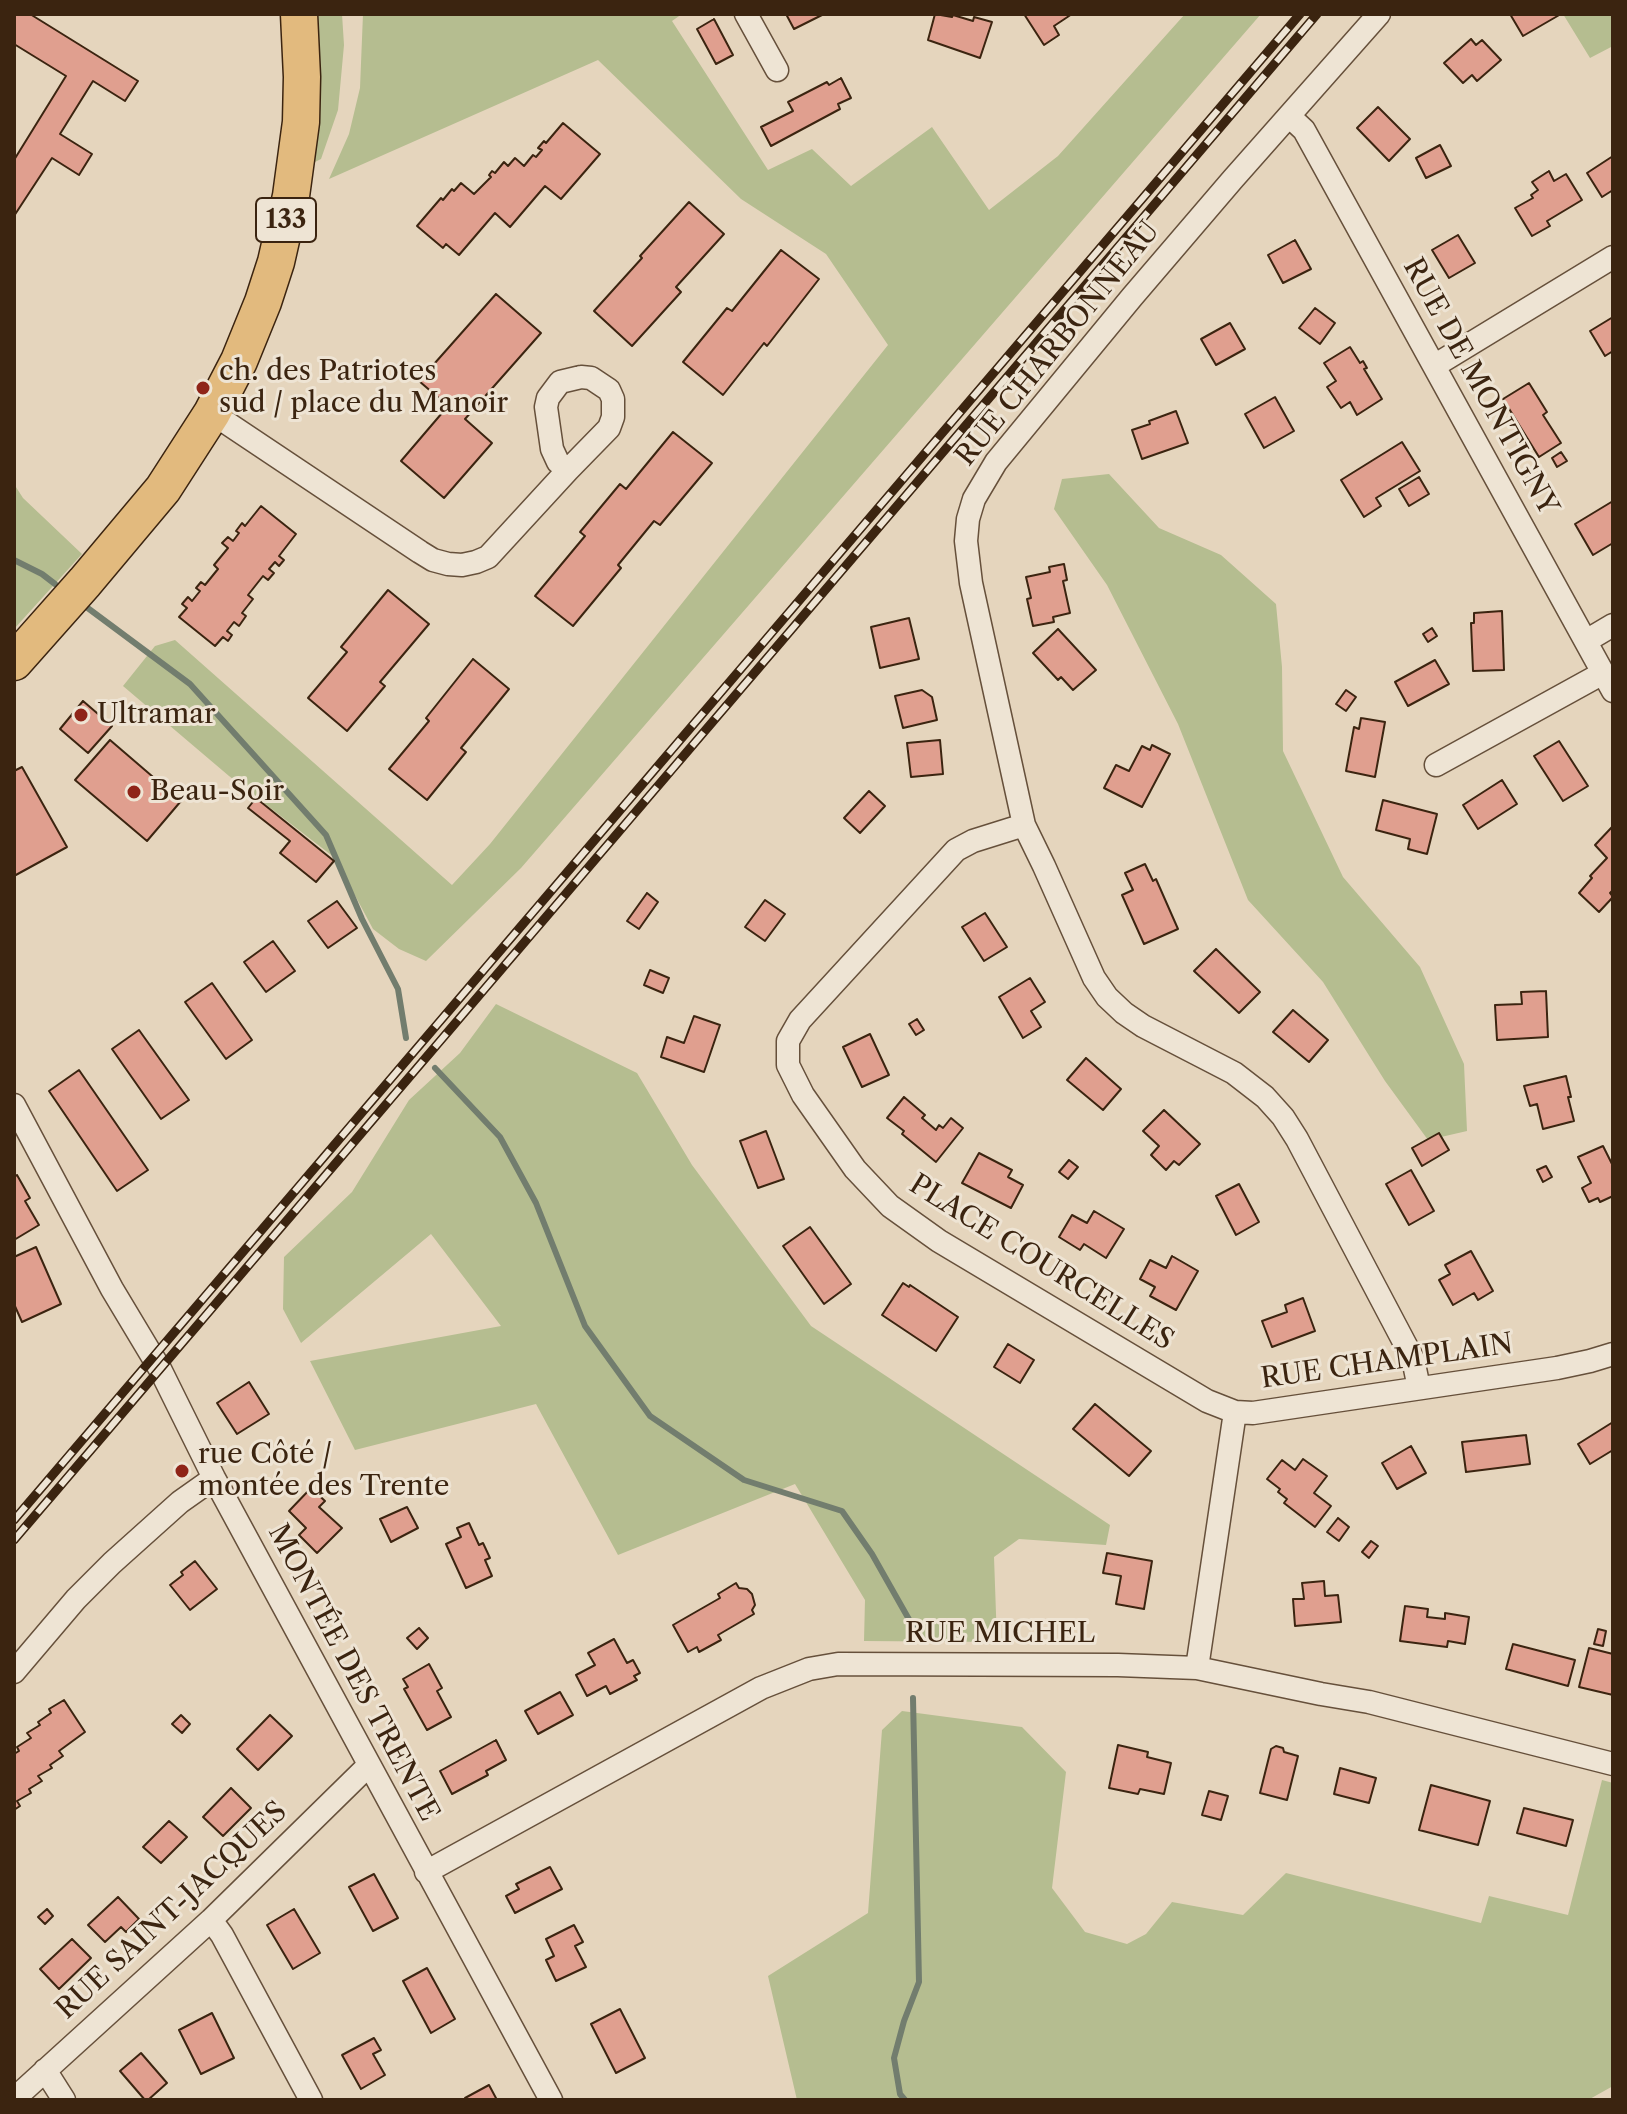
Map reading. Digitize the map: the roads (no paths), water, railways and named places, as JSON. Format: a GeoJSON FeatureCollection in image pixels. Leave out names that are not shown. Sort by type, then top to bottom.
{"type":"FeatureCollection","features":[{"type":"Feature","properties":{"kind":"main road","name":"133"},"geometry":{"type":"LineString","coordinates":[[14,662],[154,500],[212,413],[253,330],[285,227],[301,122],[299,14]]}},
{"type":"Feature","properties":{"kind":"street"},"geometry":{"type":"LineString","coordinates":[[746,14],[777,70]]}},
{"type":"Feature","properties":{"kind":"street","name":"RUE CHARBONNEAU"},"geometry":{"type":"LineString","coordinates":[[1024,825],[968,566],[966,529],[974,499],[996,462],[1037,411],[1233,179],[1379,14]]}},
{"type":"Feature","properties":{"kind":"street","name":"RUE DE MONTIGNY"},"geometry":{"type":"LineString","coordinates":[[1289,116],[1304,130],[1608,682]]}},
{"type":"Feature","properties":{"kind":"street"},"geometry":{"type":"LineString","coordinates":[[1434,366],[1613,257]]}},
{"type":"Feature","properties":{"kind":"street"},"geometry":{"type":"LineString","coordinates":[[212,413],[420,552],[448,564],[462,565],[488,557],[568,470]]}},
{"type":"Feature","properties":{"kind":"street"},"geometry":{"type":"LineString","coordinates":[[1586,641],[1613,625]]}},
{"type":"Feature","properties":{"kind":"street"},"geometry":{"type":"LineString","coordinates":[[1436,765],[1608,682]]}},
{"type":"Feature","properties":{"kind":"street"},"geometry":{"type":"LineString","coordinates":[[1024,825],[1089,968],[1107,997],[1133,1020],[1245,1080],[1283,1117],[1413,1359],[1419,1388]]}},
{"type":"Feature","properties":{"kind":"street","name":"PLACE COURCELLES"},"geometry":{"type":"LineString","coordinates":[[1024,825],[967,843],[952,854],[795,1026],[787,1049],[790,1072],[850,1162],[878,1194],[903,1216],[939,1241],[1207,1401],[1235,1412]]}},
{"type":"Feature","properties":{"kind":"street","name":"MONTÉE DES TRENTE"},"geometry":{"type":"LineString","coordinates":[[14,1105],[112,1289],[160,1369],[214,1478],[551,2100]]}},
{"type":"Feature","properties":{"kind":"street","name":"RUE CHAMPLAIN"},"geometry":{"type":"LineString","coordinates":[[1197,1668],[1235,1412],[1253,1413],[1566,1366],[1613,1354]]}},
{"type":"Feature","properties":{"kind":"street"},"geometry":{"type":"LineString","coordinates":[[14,1672],[76,1599],[112,1563],[180,1502],[214,1478]]}},
{"type":"Feature","properties":{"kind":"street","name":"RUE MICHEL"},"geometry":{"type":"LineString","coordinates":[[426,1872],[761,1688],[809,1669],[854,1663],[1197,1668],[1369,1702],[1613,1764]]}},
{"type":"Feature","properties":{"kind":"street","name":"RUE SAINT-JACQUES"},"geometry":{"type":"LineString","coordinates":[[14,2099],[211,1920],[369,1765]]}},
{"type":"Feature","properties":{"kind":"street"},"geometry":{"type":"LineString","coordinates":[[211,1920],[311,2100]]}},
{"type":"Feature","properties":{"kind":"street"},"geometry":{"type":"LineString","coordinates":[[45,2070],[64,2100]]}},
{"type":"Feature","properties":{"kind":"waterway"},"geometry":{"type":"LineString","coordinates":[[14,560],[55,584]]}},
{"type":"Feature","properties":{"kind":"waterway"},"geometry":{"type":"LineString","coordinates":[[85,606],[190,684],[326,835],[362,919],[398,989],[406,1038]]}},
{"type":"Feature","properties":{"kind":"waterway"},"geometry":{"type":"LineString","coordinates":[[435,1068],[500,1137],[536,1203],[585,1326],[650,1416],[744,1480],[842,1511],[872,1554],[915,1630]]}},
{"type":"Feature","properties":{"kind":"waterway"},"geometry":{"type":"LineString","coordinates":[[905,2100],[900,2094],[894,2058],[919,1982],[913,1698]]}},
{"type":"Feature","properties":{"kind":"railway"},"geometry":{"type":"LineString","coordinates":[[14,1520],[1300,14]]}},
{"type":"Feature","properties":{"kind":"railway"},"geometry":{"type":"LineString","coordinates":[[14,1540],[1317,14]]}},
{"type":"Feature","properties":{"kind":"place","name":"ch. des Patriotes sud / place du Manoir"},"geometry":{"type":"Point","coordinates":[203,388]}},
{"type":"Feature","properties":{"kind":"place","name":"Ultramar"},"geometry":{"type":"Point","coordinates":[81,715]}},
{"type":"Feature","properties":{"kind":"place","name":"Beau-Soir"},"geometry":{"type":"Point","coordinates":[134,792]}},
{"type":"Feature","properties":{"kind":"place","name":"rue Côté / montée des Trente"},"geometry":{"type":"Point","coordinates":[182,1471]}}]}
